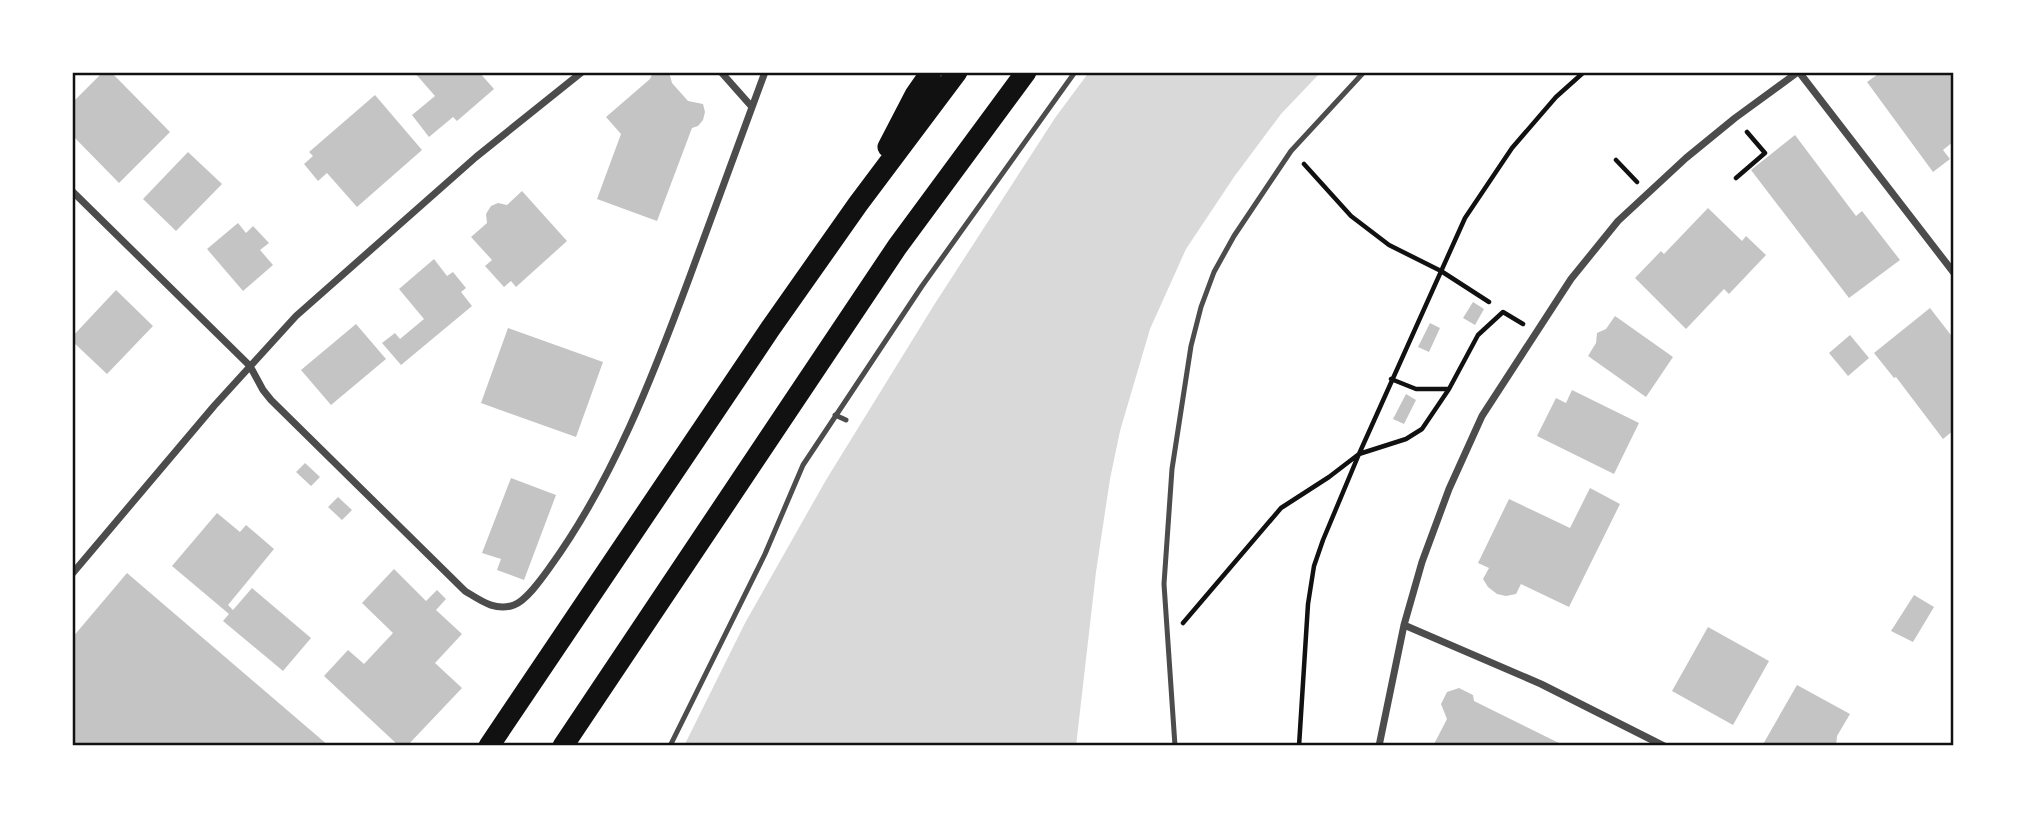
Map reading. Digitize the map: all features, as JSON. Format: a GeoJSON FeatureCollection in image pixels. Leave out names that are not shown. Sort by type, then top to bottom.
{"type":"FeatureCollection","features":[{"type":"Feature","properties":{"kind":"highway"},"geometry":{"type":"LineString","coordinates":[[858,204],[915,95],[932,72]]}},
{"type":"Feature","properties":{"kind":"highway"},"geometry":{"type":"LineString","coordinates":[[489,746],[748,362],[858,204],[957,72]]}},
{"type":"Feature","properties":{"kind":"highway"},"geometry":{"type":"LineString","coordinates":[[563,746],[897,247],[1026,72]]}},
{"type":"Feature","properties":{"kind":"street"},"geometry":{"type":"LineString","coordinates":[[72,575],[296,316],[476,157],[582,72]]}},
{"type":"Feature","properties":{"kind":"street"},"geometry":{"type":"LineString","coordinates":[[721,72],[752,107]]}},
{"type":"Feature","properties":{"kind":"street"},"geometry":{"type":"LineString","coordinates":[[72,191],[250,366],[271,400],[465,591],[493,607],[515,605],[536,586],[550,568],[599,488],[636,410],[675,316],[765,72]]}},
{"type":"Feature","properties":{"kind":"street"},"geometry":{"type":"LineString","coordinates":[[1379,746],[1404,625],[1422,562],[1448,489],[1482,416],[1571,279],[1618,221],[1686,158],[1798,72],[1954,273]]}},
{"type":"Feature","properties":{"kind":"street"},"geometry":{"type":"LineString","coordinates":[[1404,625],[1541,684],[1664,746]]}},
{"type":"Feature","properties":{"kind":"lane"},"geometry":{"type":"LineString","coordinates":[[670,746],[770,543],[803,465],[979,202],[1075,72]]}},
{"type":"Feature","properties":{"kind":"lane"},"geometry":{"type":"LineString","coordinates":[[1175,746],[1164,584],[1172,469],[1191,346],[1200,307],[1214,272],[1234,236],[1291,150],[1364,72]]}},
{"type":"Feature","properties":{"kind":"lane"},"geometry":{"type":"LineString","coordinates":[[835,415],[846,421]]}},
{"type":"Feature","properties":{"kind":"path"},"geometry":{"type":"LineString","coordinates":[[1299,746],[1308,604],[1314,566],[1359,454],[1465,218],[1512,148],[1556,97],[1584,72]]}},
{"type":"Feature","properties":{"kind":"path"},"geometry":{"type":"LineString","coordinates":[[1736,178],[1765,153],[1761,148]]}},
{"type":"Feature","properties":{"kind":"path"},"geometry":{"type":"LineString","coordinates":[[1291,150],[1351,216],[1389,245],[1441,271],[1489,302]]}},
{"type":"Feature","properties":{"kind":"path"},"geometry":{"type":"LineString","coordinates":[[1169,640],[1281,508],[1359,454],[1406,439],[1422,429],[1478,335],[1503,312]]}},
{"type":"Feature","properties":{"kind":"path"},"geometry":{"type":"LineString","coordinates":[[1391,379],[1416,389],[1448,389]]}},
{"type":"Feature","properties":{"kind":"shaded area"},"geometry":{"type":"Polygon","coordinates":[[[1089,72],[1321,72],[1281,114],[1234,177],[1186,249],[1150,329],[1120,431],[1110,479],[1096,572],[1076,746],[684,746],[745,623],[826,480],[934,305],[1055,118],[1089,72]]]}},
{"type":"Feature","properties":{"kind":"building"},"geometry":{"type":"Polygon","coordinates":[[[103,72],[111,72],[170,132],[119,183],[72,135],[72,103],[103,72]]]}},
{"type":"Feature","properties":{"kind":"building"},"geometry":{"type":"Polygon","coordinates":[[[414,72],[479,72],[494,89],[457,121],[453,117],[429,137],[412,115],[435,96],[414,72]]]}},
{"type":"Feature","properties":{"kind":"building"},"geometry":{"type":"Polygon","coordinates":[[[653,72],[669,72],[672,83],[688,101],[703,104],[705,112],[703,120],[692,128],[657,221],[597,199],[621,134],[606,117],[650,79],[653,72]]]}},
{"type":"Feature","properties":{"kind":"building"},"geometry":{"type":"Polygon","coordinates":[[[1881,72],[1954,72],[1954,141],[1943,150],[1950,159],[1933,172],[1867,82],[1881,72]]]}},
{"type":"Feature","properties":{"kind":"building"},"geometry":{"type":"Polygon","coordinates":[[[375,95],[422,150],[357,207],[327,173],[318,181],[304,164],[313,156],[309,152],[375,95]]]}},
{"type":"Feature","properties":{"kind":"building"},"geometry":{"type":"Polygon","coordinates":[[[1795,135],[1856,216],[1862,211],[1900,260],[1849,298],[1751,170],[1795,135]]]}},
{"type":"Feature","properties":{"kind":"building"},"geometry":{"type":"Polygon","coordinates":[[[188,152],[222,184],[176,231],[143,199],[188,152]]]}},
{"type":"Feature","properties":{"kind":"building"},"geometry":{"type":"Polygon","coordinates":[[[522,191],[567,241],[516,287],[511,281],[504,287],[485,266],[492,260],[471,237],[487,223],[486,214],[491,206],[498,203],[507,205],[522,191]]]}},
{"type":"Feature","properties":{"kind":"building"},"geometry":{"type":"Polygon","coordinates":[[[1708,208],[1742,241],[1746,236],[1766,255],[1729,294],[1724,289],[1686,329],[1635,278],[1661,251],[1664,254],[1708,208]]]}},
{"type":"Feature","properties":{"kind":"building"},"geometry":{"type":"Polygon","coordinates":[[[238,223],[246,233],[253,226],[269,243],[260,250],[273,265],[243,291],[207,249],[238,223]]]}},
{"type":"Feature","properties":{"kind":"building"},"geometry":{"type":"Polygon","coordinates":[[[434,259],[447,276],[453,272],[466,288],[461,292],[472,306],[401,365],[382,343],[395,333],[400,339],[424,319],[399,289],[434,259]]]}},
{"type":"Feature","properties":{"kind":"building"},"geometry":{"type":"Polygon","coordinates":[[[116,290],[153,326],[107,374],[72,341],[72,337],[116,290]]]}},
{"type":"Feature","properties":{"kind":"building"},"geometry":{"type":"Polygon","coordinates":[[[1473,302],[1484,309],[1475,325],[1463,318],[1473,302]]]}},
{"type":"Feature","properties":{"kind":"building"},"geometry":{"type":"Polygon","coordinates":[[[1930,308],[1954,339],[1954,430],[1943,439],[1896,377],[1894,378],[1874,353],[1930,308]]]}},
{"type":"Feature","properties":{"kind":"building"},"geometry":{"type":"Polygon","coordinates":[[[1615,316],[1673,357],[1646,397],[1588,356],[1596,343],[1597,333],[1606,329],[1615,316]]]}},
{"type":"Feature","properties":{"kind":"building"},"geometry":{"type":"Polygon","coordinates":[[[1430,323],[1440,328],[1429,352],[1418,347],[1430,323]]]}},
{"type":"Feature","properties":{"kind":"building"},"geometry":{"type":"Polygon","coordinates":[[[356,324],[386,359],[331,405],[301,370],[356,324]]]}},
{"type":"Feature","properties":{"kind":"building"},"geometry":{"type":"Polygon","coordinates":[[[508,328],[603,362],[576,437],[481,403],[508,328]]]}},
{"type":"Feature","properties":{"kind":"building"},"geometry":{"type":"Polygon","coordinates":[[[1850,335],[1869,358],[1848,376],[1829,353],[1850,335]]]}},
{"type":"Feature","properties":{"kind":"building"},"geometry":{"type":"Polygon","coordinates":[[[1572,390],[1639,423],[1614,474],[1537,436],[1556,398],[1566,403],[1572,390]]]}},
{"type":"Feature","properties":{"kind":"building"},"geometry":{"type":"Polygon","coordinates":[[[1406,394],[1416,400],[1404,424],[1393,419],[1406,394]]]}},
{"type":"Feature","properties":{"kind":"building"},"geometry":{"type":"Polygon","coordinates":[[[305,463],[320,477],[311,486],[296,472],[305,463]]]}},
{"type":"Feature","properties":{"kind":"building"},"geometry":{"type":"Polygon","coordinates":[[[511,478],[556,495],[524,580],[497,570],[501,559],[482,553],[511,478]]]}},
{"type":"Feature","properties":{"kind":"building"},"geometry":{"type":"Polygon","coordinates":[[[1590,488],[1620,504],[1569,607],[1521,584],[1516,594],[1506,596],[1497,594],[1488,587],[1483,579],[1489,568],[1478,563],[1509,499],[1570,528],[1590,488]]]}},
{"type":"Feature","properties":{"kind":"building"},"geometry":{"type":"Polygon","coordinates":[[[338,497],[352,510],[342,520],[328,507],[338,497]]]}},
{"type":"Feature","properties":{"kind":"building"},"geometry":{"type":"Polygon","coordinates":[[[217,513],[240,532],[246,525],[274,549],[228,605],[233,610],[252,588],[311,638],[283,671],[223,621],[229,614],[172,566],[217,513]]]}},
{"type":"Feature","properties":{"kind":"building"},"geometry":{"type":"Polygon","coordinates":[[[394,569],[426,601],[437,590],[446,599],[436,610],[462,634],[435,663],[462,688],[407,746],[399,746],[324,676],[348,650],[364,664],[393,633],[362,603],[394,569]]]}},
{"type":"Feature","properties":{"kind":"building"},"geometry":{"type":"Polygon","coordinates":[[[127,573],[329,746],[77,746],[72,742],[72,638],[127,573]]]}},
{"type":"Feature","properties":{"kind":"building"},"geometry":{"type":"Polygon","coordinates":[[[1914,595],[1934,607],[1913,642],[1891,631],[1914,595]]]}},
{"type":"Feature","properties":{"kind":"building"},"geometry":{"type":"Polygon","coordinates":[[[1708,627],[1769,661],[1733,725],[1672,691],[1708,627]]]}},
{"type":"Feature","properties":{"kind":"building"},"geometry":{"type":"Polygon","coordinates":[[[1797,685],[1850,714],[1837,736],[1836,746],[1762,746],[1797,685]]]}},
{"type":"Feature","properties":{"kind":"building"},"geometry":{"type":"Polygon","coordinates":[[[1459,688],[1473,695],[1474,701],[1565,746],[1433,746],[1447,719],[1441,704],[1447,692],[1459,688]]]}}]}
